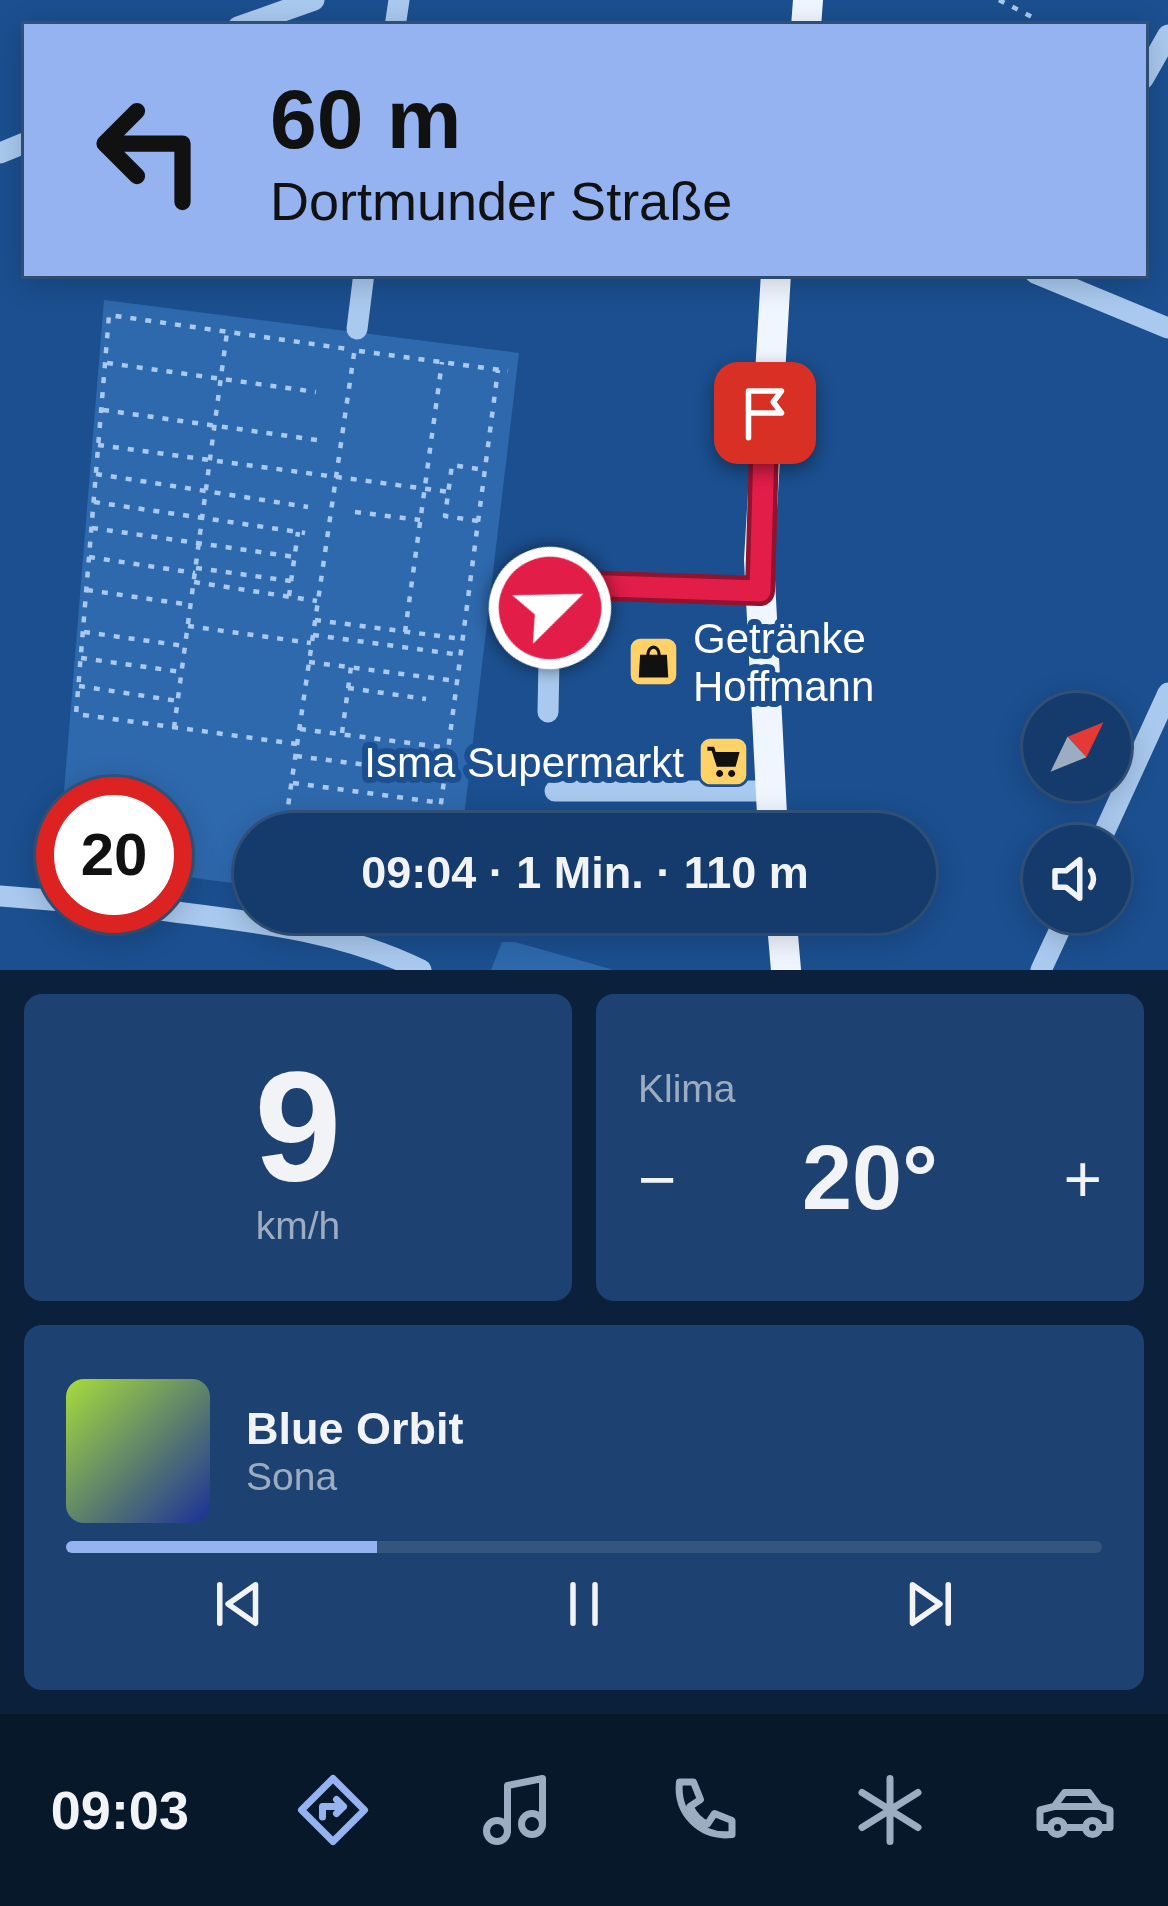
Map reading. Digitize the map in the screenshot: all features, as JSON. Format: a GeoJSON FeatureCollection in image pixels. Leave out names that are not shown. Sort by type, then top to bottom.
{"type":"FeatureCollection","features":[{"type":"Feature","properties":{"kind":"main road"},"geometry":{"type":"LineString","coordinates":[[771,813],[760,591],[765,413],[776,276]]}},
{"type":"Feature","properties":{"kind":"main road"},"geometry":{"type":"LineString","coordinates":[[783,933],[786,970]]}},
{"type":"Feature","properties":{"kind":"street"},"geometry":{"type":"LineString","coordinates":[[243,24],[272,6],[314,0]]}},
{"type":"Feature","properties":{"kind":"street"},"geometry":{"type":"LineString","coordinates":[[1146,74],[1168,35]]}},
{"type":"Feature","properties":{"kind":"street"},"geometry":{"type":"LineString","coordinates":[[356,340],[364,276]]}},
{"type":"Feature","properties":{"kind":"street"},"geometry":{"type":"LineString","coordinates":[[1042,276],[1168,328]]}},
{"type":"Feature","properties":{"kind":"street"},"geometry":{"type":"LineString","coordinates":[[548,712],[550,608],[566,588],[760,591]]}},
{"type":"Feature","properties":{"kind":"street"},"geometry":{"type":"LineString","coordinates":[[1108,825],[1168,693]]}},
{"type":"Feature","properties":{"kind":"street"},"geometry":{"type":"LineString","coordinates":[[555,791],[769,791]]}},
{"type":"Feature","properties":{"kind":"street"},"geometry":{"type":"LineString","coordinates":[[0,896],[36,899]]}},
{"type":"Feature","properties":{"kind":"street"},"geometry":{"type":"LineString","coordinates":[[192,915],[375,947],[421,970]]}},
{"type":"Feature","properties":{"kind":"street"},"geometry":{"type":"LineString","coordinates":[[1041,970],[1058,933]]}},
{"type":"Feature","properties":{"kind":"path"},"geometry":{"type":"LineString","coordinates":[[999,0],[1036,19]]}},
{"type":"Feature","properties":{"kind":"path"},"geometry":{"type":"LineString","coordinates":[[297,744],[76,713],[109,315],[227,332],[356,340],[442,362],[508,371]]}},
{"type":"Feature","properties":{"kind":"path"},"geometry":{"type":"LineString","coordinates":[[174,728],[227,332]]}},
{"type":"Feature","properties":{"kind":"path"},"geometry":{"type":"LineString","coordinates":[[287,813],[356,340]]}},
{"type":"Feature","properties":{"kind":"path"},"geometry":{"type":"LineString","coordinates":[[405,632],[442,362]]}},
{"type":"Feature","properties":{"kind":"path"},"geometry":{"type":"LineString","coordinates":[[105,363],[316,392]]}},
{"type":"Feature","properties":{"kind":"path"},"geometry":{"type":"LineString","coordinates":[[440,813],[498,370]]}},
{"type":"Feature","properties":{"kind":"path"},"geometry":{"type":"LineString","coordinates":[[101,410],[317,440]]}},
{"type":"Feature","properties":{"kind":"path"},"geometry":{"type":"LineString","coordinates":[[98,445],[449,492]]}},
{"type":"Feature","properties":{"kind":"path"},"geometry":{"type":"LineString","coordinates":[[478,521],[446,516],[452,465],[485,470]]}},
{"type":"Feature","properties":{"kind":"path"},"geometry":{"type":"LineString","coordinates":[[96,474],[308,507]]}},
{"type":"Feature","properties":{"kind":"path"},"geometry":{"type":"LineString","coordinates":[[94,502],[302,532],[289,596]]}},
{"type":"Feature","properties":{"kind":"path"},"geometry":{"type":"LineString","coordinates":[[355,512],[420,520]]}},
{"type":"Feature","properties":{"kind":"path"},"geometry":{"type":"LineString","coordinates":[[92,528],[295,556]]}},
{"type":"Feature","properties":{"kind":"path"},"geometry":{"type":"LineString","coordinates":[[89,557],[291,581]]}},
{"type":"Feature","properties":{"kind":"path"},"geometry":{"type":"LineString","coordinates":[[194,582],[317,601]]}},
{"type":"Feature","properties":{"kind":"path"},"geometry":{"type":"LineString","coordinates":[[87,590],[191,605]]}},
{"type":"Feature","properties":{"kind":"path"},"geometry":{"type":"LineString","coordinates":[[315,620],[463,639]]}},
{"type":"Feature","properties":{"kind":"path"},"geometry":{"type":"LineString","coordinates":[[188,626],[461,655]]}},
{"type":"Feature","properties":{"kind":"path"},"geometry":{"type":"LineString","coordinates":[[83,632],[185,646]]}},
{"type":"Feature","properties":{"kind":"path"},"geometry":{"type":"LineString","coordinates":[[81,658],[182,672]]}},
{"type":"Feature","properties":{"kind":"path"},"geometry":{"type":"LineString","coordinates":[[309,662],[457,681]]}},
{"type":"Feature","properties":{"kind":"path"},"geometry":{"type":"LineString","coordinates":[[342,734],[351,667]]}},
{"type":"Feature","properties":{"kind":"path"},"geometry":{"type":"LineString","coordinates":[[79,686],[178,701]]}},
{"type":"Feature","properties":{"kind":"path"},"geometry":{"type":"LineString","coordinates":[[348,688],[426,699]]}},
{"type":"Feature","properties":{"kind":"path"},"geometry":{"type":"LineString","coordinates":[[299,729],[449,748]]}},
{"type":"Feature","properties":{"kind":"path"},"geometry":{"type":"LineString","coordinates":[[295,756],[445,775]]}},
{"type":"Feature","properties":{"kind":"path"},"geometry":{"type":"LineString","coordinates":[[292,783],[442,803]]}},
{"type":"Feature","properties":{"kind":"shaded area"},"geometry":{"type":"Polygon","coordinates":[[[104,300],[519,353],[464,813],[234,813],[234,883],[192,878],[192,777],[65,777],[104,300]]]}},
{"type":"Feature","properties":{"kind":"shaded area"},"geometry":{"type":"Polygon","coordinates":[[[502,942],[515,942],[614,970],[491,970],[502,942]]]}},
{"type":"Feature","properties":{"kind":"place","name":"Getränke Hoffmann"},"geometry":{"type":"Point","coordinates":[654,662]}},
{"type":"Feature","properties":{"kind":"place","name":"Isma Supermarkt"},"geometry":{"type":"Point","coordinates":[723,762]}},
{"type":"Feature","properties":{"kind":"route"},"geometry":{"type":"LineString","coordinates":[[550,608],[566,588],[576,585],[760,591],[765,413]]}}]}
